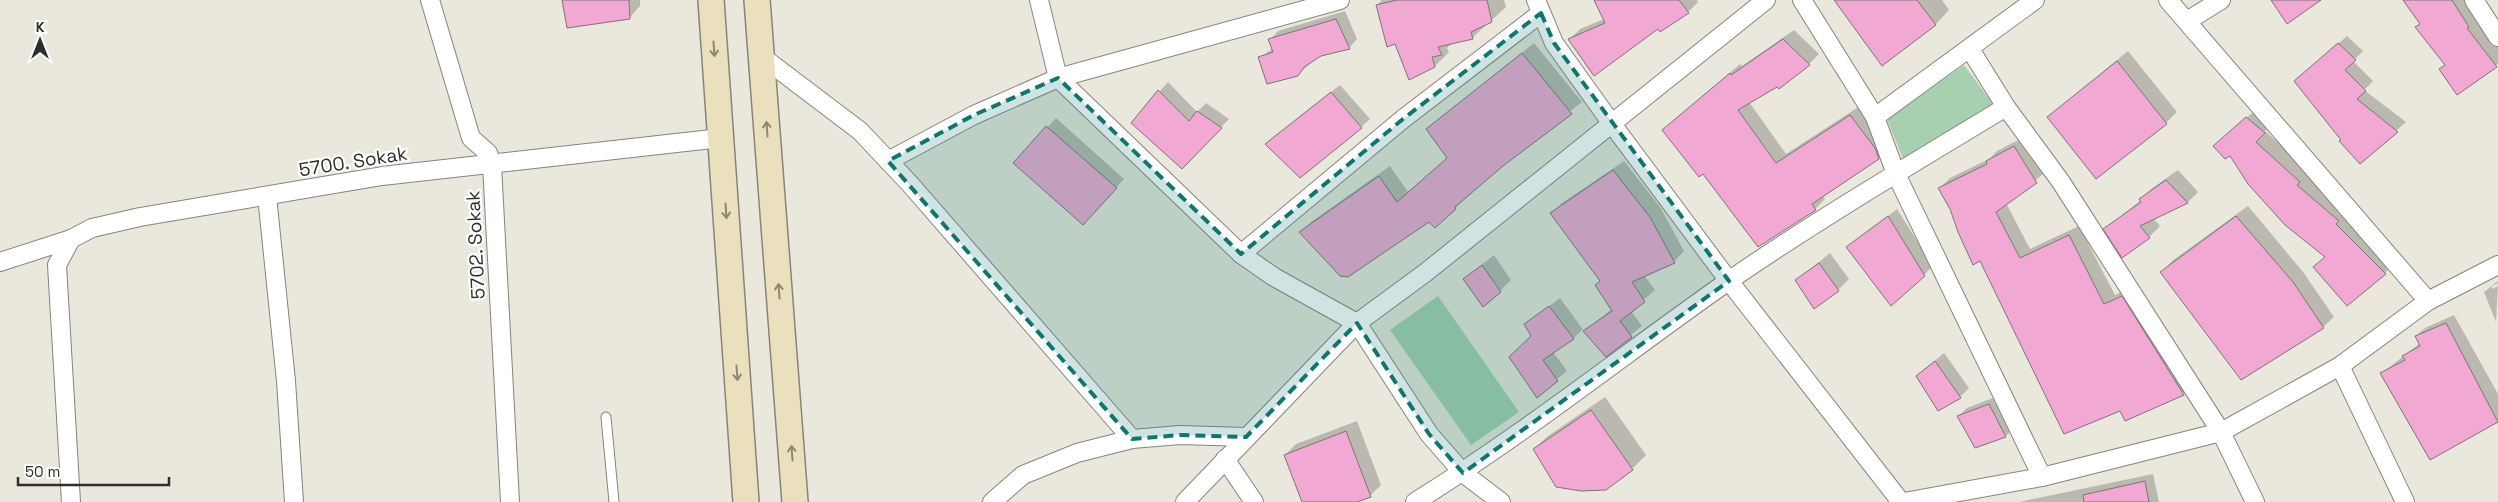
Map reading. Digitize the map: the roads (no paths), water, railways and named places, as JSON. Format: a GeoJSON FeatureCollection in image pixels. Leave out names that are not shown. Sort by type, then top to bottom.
{"type":"FeatureCollection","features":[{"type":"Feature","properties":{"kind":"main road"},"geometry":{"type":"LineString","coordinates":[[711,0],[746,502]]}},
{"type":"Feature","properties":{"kind":"main road"},"geometry":{"type":"LineString","coordinates":[[757,0],[795,502]]}},
{"type":"Feature","properties":{"kind":"street","name":"5702. Sokak"},"geometry":{"type":"LineString","coordinates":[[430,0],[471,138],[488,154],[492,165],[510,502]]}},
{"type":"Feature","properties":{"kind":"street"},"geometry":{"type":"LineString","coordinates":[[1039,0],[1058,78],[1241,254],[1274,277],[1357,323],[1429,434],[1462,473],[1501,502]]}},
{"type":"Feature","properties":{"kind":"street"},"geometry":{"type":"LineString","coordinates":[[888,161],[974,114],[1058,78],[1340,0]]}},
{"type":"Feature","properties":{"kind":"street"},"geometry":{"type":"LineString","coordinates":[[1185,502],[1357,323],[1425,273],[1766,0]]}},
{"type":"Feature","properties":{"kind":"street"},"geometry":{"type":"LineString","coordinates":[[1802,0],[1875,116],[1896,174],[2042,477]]}},
{"type":"Feature","properties":{"kind":"street"},"geometry":{"type":"LineString","coordinates":[[1875,116],[1970,49],[2035,0]]}},
{"type":"Feature","properties":{"kind":"street"},"geometry":{"type":"LineString","coordinates":[[2168,0],[2428,301]]}},
{"type":"Feature","properties":{"kind":"street"},"geometry":{"type":"LineString","coordinates":[[2187,21],[2221,0]]}},
{"type":"Feature","properties":{"kind":"street"},"geometry":{"type":"LineString","coordinates":[[2474,0],[2498,37]]}},
{"type":"Feature","properties":{"kind":"street"},"geometry":{"type":"LineString","coordinates":[[1241,254],[1538,6],[1554,43],[1612,124],[1729,281],[1900,502]]}},
{"type":"Feature","properties":{"kind":"street"},"geometry":{"type":"LineString","coordinates":[[1970,49],[2006,108],[2061,182],[2221,432],[2255,502]]}},
{"type":"Feature","properties":{"kind":"street"},"geometry":{"type":"LineString","coordinates":[[761,56],[860,131],[1132,440]]}},
{"type":"Feature","properties":{"kind":"street"},"geometry":{"type":"LineString","coordinates":[[1415,502],[1462,473],[1729,281],[1896,174],[2006,108]]}},
{"type":"Feature","properties":{"kind":"street","name":"5700. Sokak"},"geometry":{"type":"LineString","coordinates":[[0,262],[71,239],[92,228],[140,217],[382,176],[720,138]]}},
{"type":"Feature","properties":{"kind":"street"},"geometry":{"type":"LineString","coordinates":[[267,196],[286,381],[294,502]]}},
{"type":"Feature","properties":{"kind":"street"},"geometry":{"type":"LineString","coordinates":[[71,239],[57,265],[71,502]]}},
{"type":"Feature","properties":{"kind":"street"},"geometry":{"type":"LineString","coordinates":[[1904,502],[2042,477],[2221,432],[2340,366],[2428,301],[2498,265]]}},
{"type":"Feature","properties":{"kind":"street"},"geometry":{"type":"LineString","coordinates":[[2340,366],[2405,502]]}},
{"type":"Feature","properties":{"kind":"street"},"geometry":{"type":"LineString","coordinates":[[992,502],[1023,475],[1077,453],[1132,440],[1180,435],[1246,437]]}},
{"type":"Feature","properties":{"kind":"street"},"geometry":{"type":"LineString","coordinates":[[1225,459],[1254,502]]}},
{"type":"Feature","properties":{"kind":"lane"},"geometry":{"type":"LineString","coordinates":[[606,417],[614,502]]}}]}
